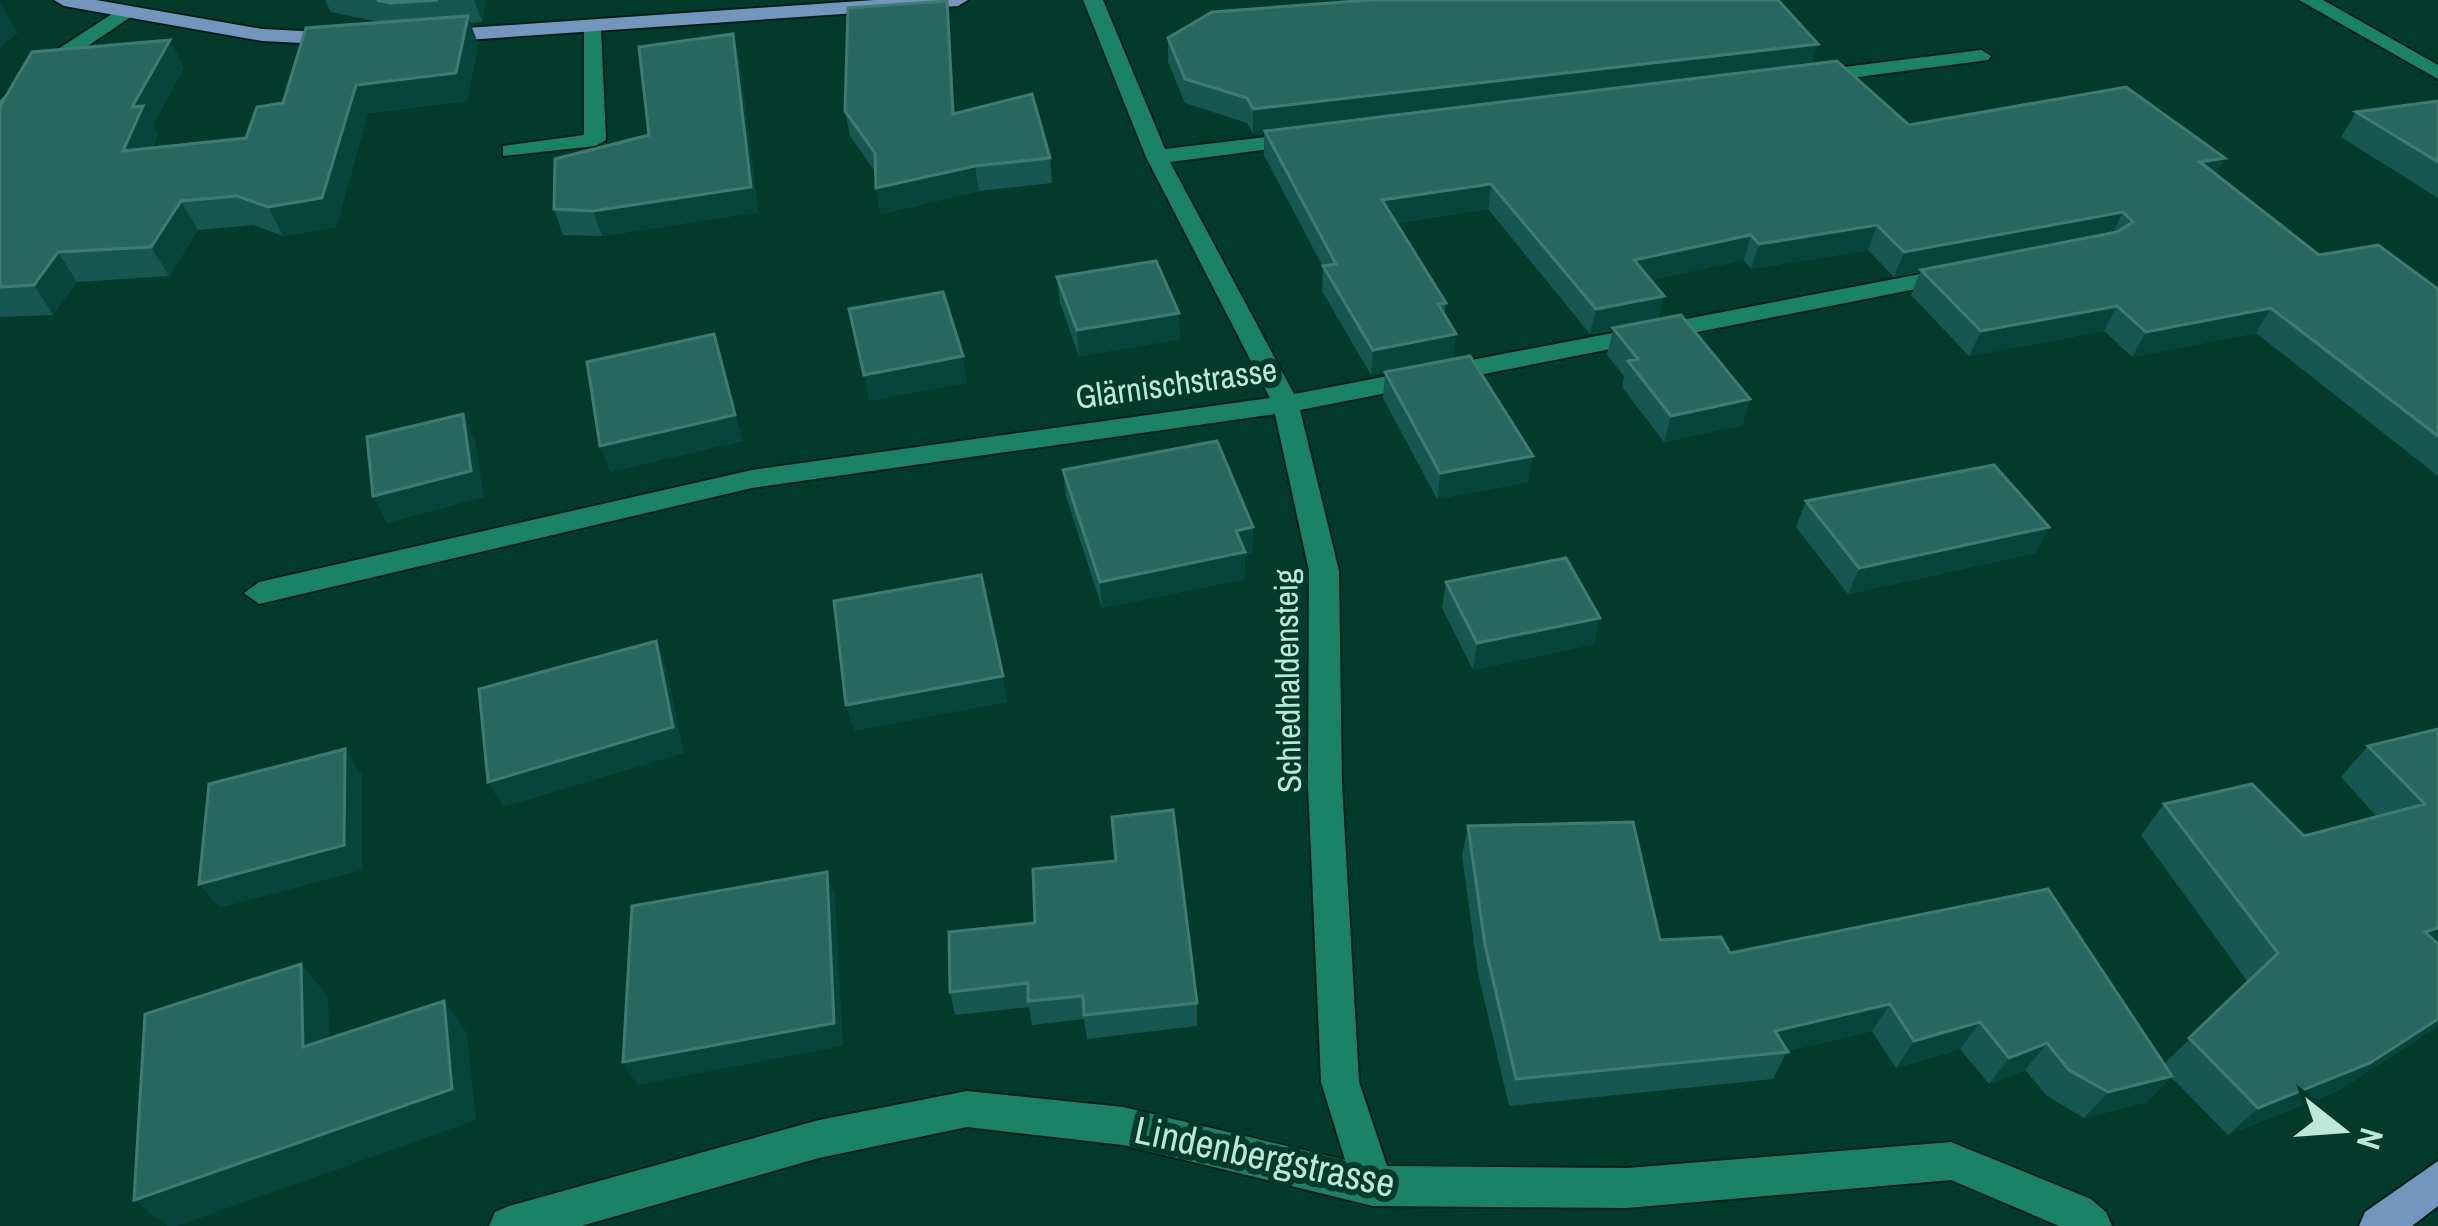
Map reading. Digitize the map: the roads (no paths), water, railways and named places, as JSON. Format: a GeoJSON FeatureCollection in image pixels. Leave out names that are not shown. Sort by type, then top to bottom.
{"type":"FeatureCollection","features":[{"type":"Feature","properties":{"kind":"main road"},"geometry":{"type":"LineString","coordinates":[[64,0],[262,35],[363,38]]}},
{"type":"Feature","properties":{"kind":"main road"},"geometry":{"type":"LineString","coordinates":[[408,37],[958,0]]}},
{"type":"Feature","properties":{"kind":"main road"},"geometry":{"type":"LineString","coordinates":[[2379,1226],[2438,1181]]}},
{"type":"Feature","properties":{"kind":"street","name":"Schiedhaldensteig"},"geometry":{"type":"LineString","coordinates":[[1093,0],[1157,157],[1286,404],[1324,572],[1325,784],[1340,1082],[1373,1186]]}},
{"type":"Feature","properties":{"kind":"street"},"geometry":{"type":"LineString","coordinates":[[2309,0],[2438,74]]}},
{"type":"Feature","properties":{"kind":"street"},"geometry":{"type":"LineString","coordinates":[[0,112],[42,68],[128,13]]}},
{"type":"Feature","properties":{"kind":"street"},"geometry":{"type":"LineString","coordinates":[[511,151],[595,140],[591,28]]}},
{"type":"Feature","properties":{"kind":"street"},"geometry":{"type":"LineString","coordinates":[[1792,79],[1981,56]]}},
{"type":"Feature","properties":{"kind":"street"},"geometry":{"type":"LineString","coordinates":[[1157,157],[1322,136]]}},
{"type":"Feature","properties":{"kind":"street","name":"Glärnischstrasse"},"geometry":{"type":"LineString","coordinates":[[259,593],[752,479],[1286,404],[1987,268]]}},
{"type":"Feature","properties":{"kind":"street","name":"Lindenbergstrasse"},"geometry":{"type":"LineString","coordinates":[[509,1226],[819,1139],[967,1109],[1123,1126],[1373,1186],[1628,1188],[1951,1161],[2077,1213],[2092,1226]]}}]}
